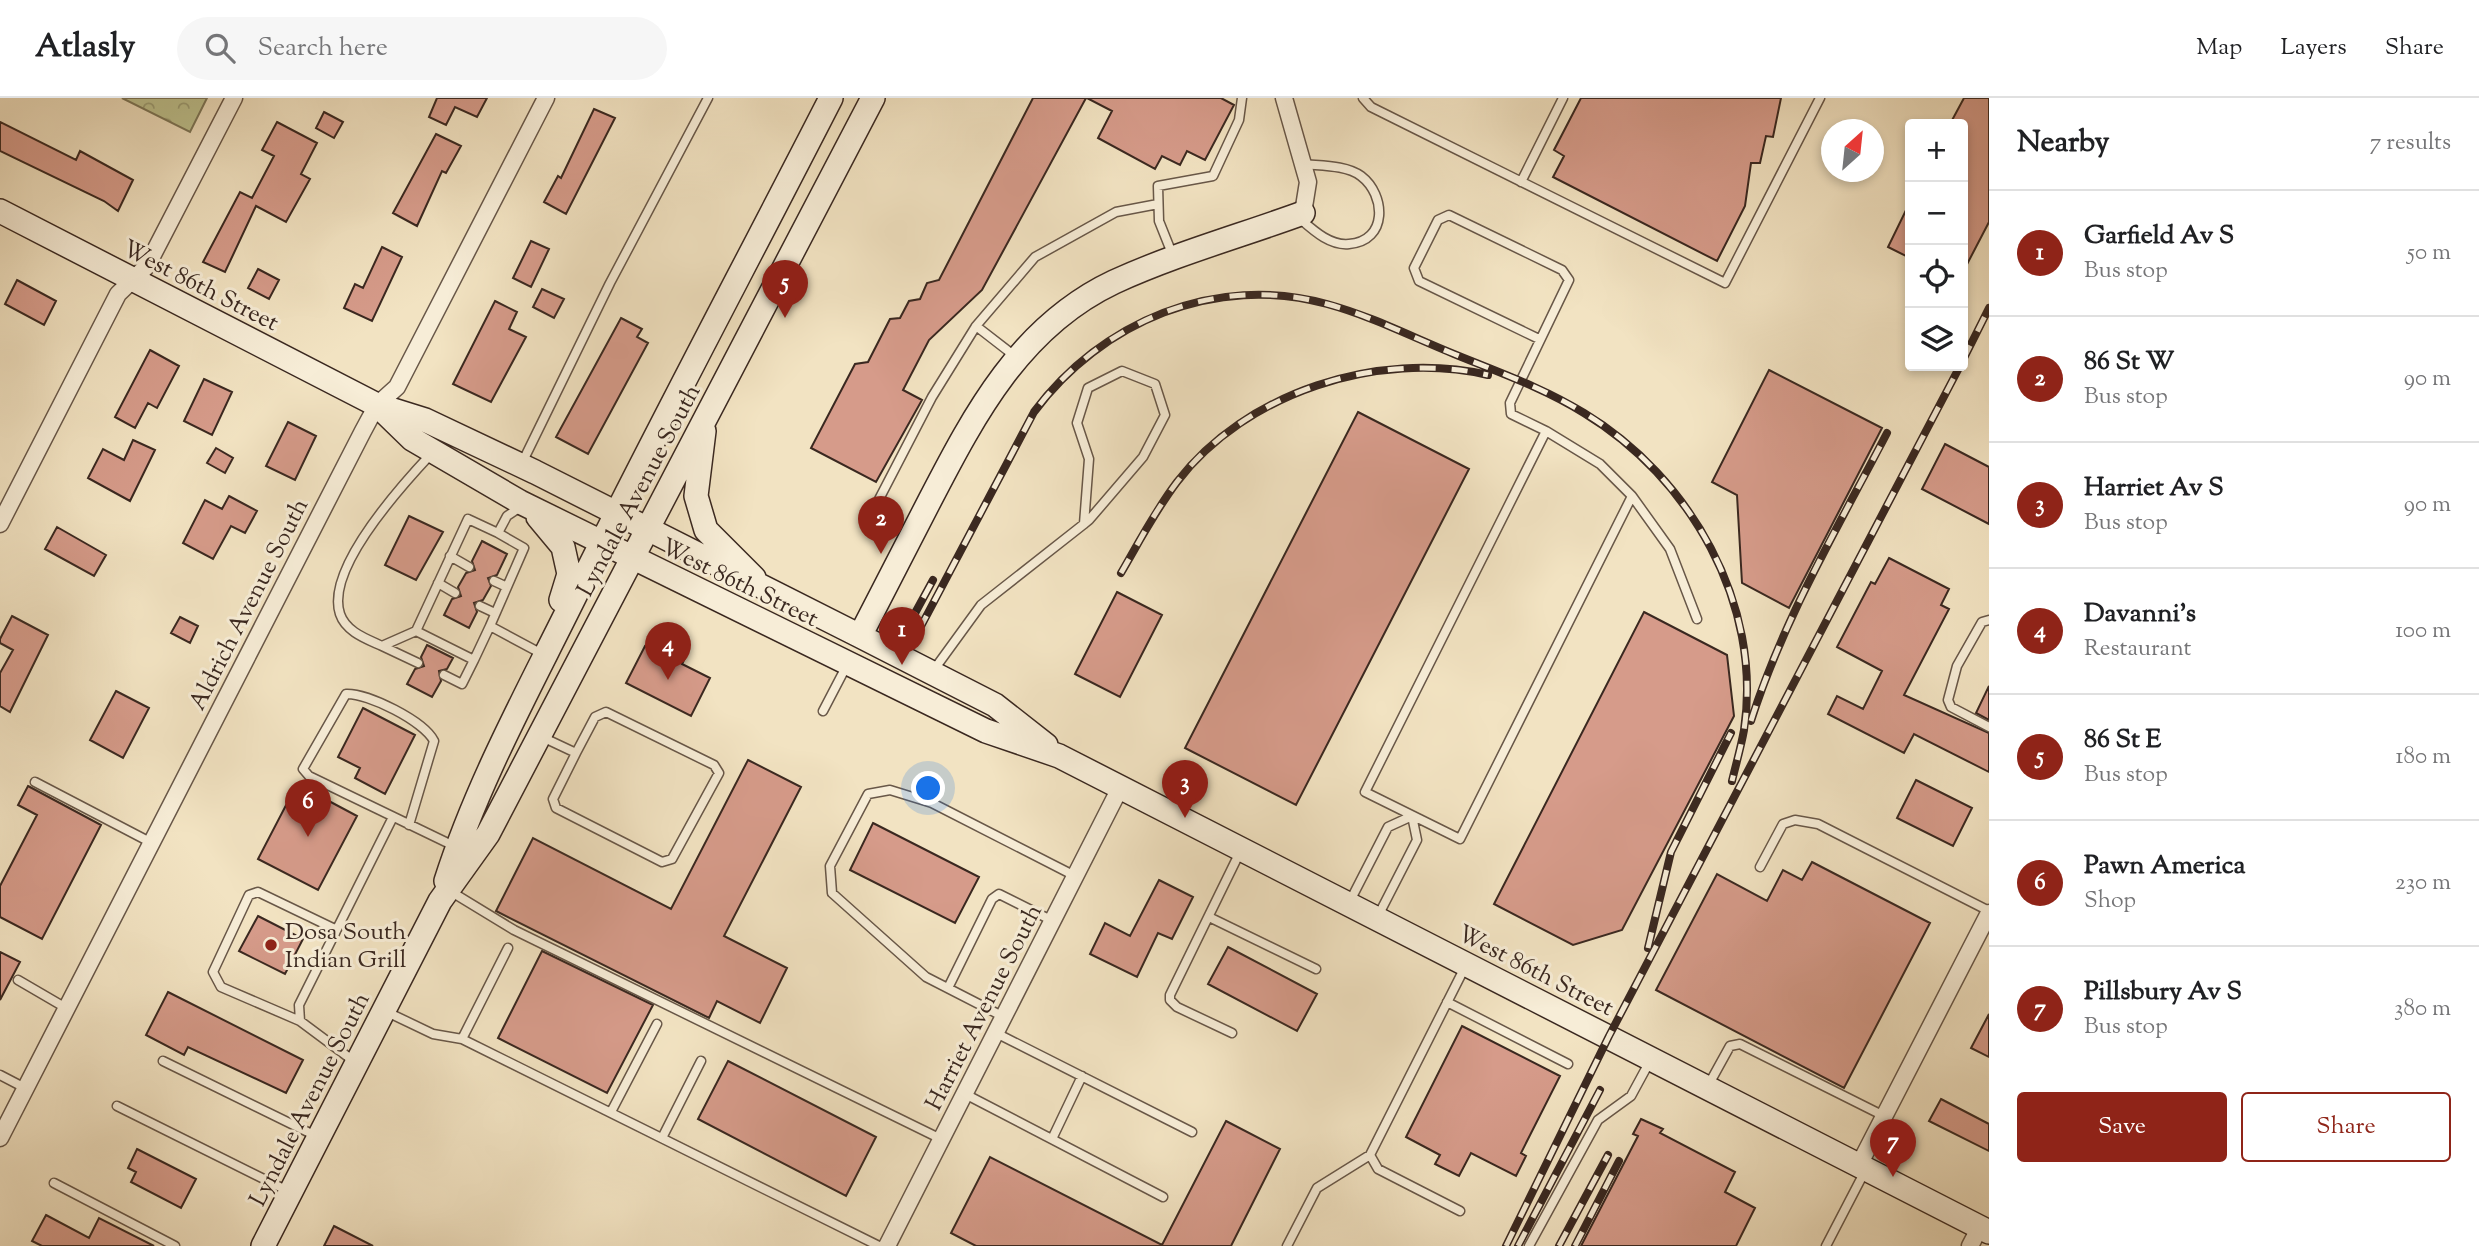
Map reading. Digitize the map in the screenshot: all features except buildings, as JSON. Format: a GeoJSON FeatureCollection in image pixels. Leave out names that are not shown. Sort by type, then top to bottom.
{"type":"FeatureCollection","features":[{"type":"Feature","properties":{"kind":"street"},"geometry":{"type":"LineString","coordinates":[[0,524],[118,294],[147,266],[234,98]]}},
{"type":"Feature","properties":{"kind":"street","name":"Aldrich Avenue South"},"geometry":{"type":"LineString","coordinates":[[0,1138],[377,405],[397,387],[546,98]]}},
{"type":"Feature","properties":{"kind":"street","name":"Lyndale Avenue South"},"geometry":{"type":"LineString","coordinates":[[444,893],[464,825],[545,656],[831,98]]}},
{"type":"Feature","properties":{"kind":"street","name":"Lyndale Avenue South"},"geometry":{"type":"LineString","coordinates":[[263,1246],[444,893],[488,834],[873,98]]}},
{"type":"Feature","properties":{"kind":"street"},"geometry":{"type":"LineString","coordinates":[[847,665],[971,421],[1017,357],[1070,308],[1112,283],[1174,258],[1300,214],[1308,182],[1284,98]]}},
{"type":"Feature","properties":{"kind":"street","name":"West 86th Street"},"geometry":{"type":"LineString","coordinates":[[0,211],[377,405],[425,419],[995,705],[1059,756]]}},
{"type":"Feature","properties":{"kind":"street","name":"West 86th Street"},"geometry":{"type":"LineString","coordinates":[[377,405],[412,439],[525,505],[986,731],[1059,756],[1862,1167],[1980,1235]]}},
{"type":"Feature","properties":{"kind":"street"},"geometry":{"type":"LineString","coordinates":[[705,420],[696,496],[706,530],[763,588]]}},
{"type":"Feature","properties":{"kind":"street"},"geometry":{"type":"LineString","coordinates":[[525,505],[549,527],[564,547],[569,573],[561,597],[563,620]]}},
{"type":"Feature","properties":{"kind":"street","name":"Harriet Avenue South"},"geometry":{"type":"LineString","coordinates":[[887,1246],[1120,788]]}},
{"type":"Feature","properties":{"kind":"street"},"geometry":{"type":"LineString","coordinates":[[1862,1167],[1884,1116],[1989,912]]}},
{"type":"Feature","properties":{"kind":"lane"},"geometry":{"type":"LineString","coordinates":[[521,466],[610,283],[708,98]]}},
{"type":"Feature","properties":{"kind":"lane"},"geometry":{"type":"LineString","coordinates":[[1174,258],[1159,221],[1158,186],[1213,176],[1239,121],[1242,98]]}},
{"type":"Feature","properties":{"kind":"lane"},"geometry":{"type":"LineString","coordinates":[[1363,98],[1371,107],[1725,283],[1820,98]]}},
{"type":"Feature","properties":{"kind":"lane"},"geometry":{"type":"LineString","coordinates":[[1521,182],[1563,98]]}},
{"type":"Feature","properties":{"kind":"lane"},"geometry":{"type":"LineString","coordinates":[[1300,214],[1324,239],[1350,244],[1370,235],[1378,226],[1380,209],[1375,189],[1359,174],[1303,164]]}},
{"type":"Feature","properties":{"kind":"lane"},"geometry":{"type":"LineString","coordinates":[[875,507],[932,397],[976,326],[1035,257],[1116,212],[1158,204]]}},
{"type":"Feature","properties":{"kind":"lane"},"geometry":{"type":"LineString","coordinates":[[1539,339],[1419,281],[1414,268],[1438,220],[1449,215],[1562,270],[1569,280],[1510,403],[1511,414],[1546,431],[1600,464],[1632,496],[1670,549],[1697,619]]}},
{"type":"Feature","properties":{"kind":"lane"},"geometry":{"type":"LineString","coordinates":[[976,326],[1017,357]]}},
{"type":"Feature","properties":{"kind":"lane"},"geometry":{"type":"LineString","coordinates":[[932,673],[981,605],[1084,524],[1143,457],[1165,415],[1154,384],[1122,371],[1088,388],[1077,423],[1089,459],[1084,524]]}},
{"type":"Feature","properties":{"kind":"lane"},"geometry":{"type":"LineString","coordinates":[[1546,431],[1365,792],[1460,839],[1632,496]]}},
{"type":"Feature","properties":{"kind":"lane"},"geometry":{"type":"LineString","coordinates":[[418,663],[352,631],[344,623],[338,603],[340,586],[373,522],[393,495],[433,452]]}},
{"type":"Feature","properties":{"kind":"lane"},"geometry":{"type":"LineString","coordinates":[[498,533],[510,512],[525,505]]}},
{"type":"Feature","properties":{"kind":"lane"},"geometry":{"type":"LineString","coordinates":[[382,646],[416,631],[468,519],[498,533],[524,548],[462,684],[444,675]]}},
{"type":"Feature","properties":{"kind":"lane"},"geometry":{"type":"LineString","coordinates":[[450,556],[469,567]]}},
{"type":"Feature","properties":{"kind":"lane"},"geometry":{"type":"LineString","coordinates":[[494,581],[507,587]]}},
{"type":"Feature","properties":{"kind":"lane"},"geometry":{"type":"LineString","coordinates":[[438,583],[456,593]]}},
{"type":"Feature","properties":{"kind":"lane"},"geometry":{"type":"LineString","coordinates":[[481,606],[495,613]]}},
{"type":"Feature","properties":{"kind":"lane"},"geometry":{"type":"LineString","coordinates":[[1989,621],[1982,622],[1957,666],[1948,700],[1951,707],[1989,727]]}},
{"type":"Feature","properties":{"kind":"lane"},"geometry":{"type":"LineString","coordinates":[[489,626],[545,656]]}},
{"type":"Feature","properties":{"kind":"lane"},"geometry":{"type":"LineString","coordinates":[[416,631],[474,660]]}},
{"type":"Feature","properties":{"kind":"lane"},"geometry":{"type":"LineString","coordinates":[[823,711],[847,665]]}},
{"type":"Feature","properties":{"kind":"lane"},"geometry":{"type":"LineString","coordinates":[[409,825],[434,741],[428,729],[360,693],[346,694],[303,769],[309,776],[409,825],[457,848]]}},
{"type":"Feature","properties":{"kind":"lane"},"geometry":{"type":"LineString","coordinates":[[606,712],[714,765],[719,772],[672,859],[662,862],[556,808],[553,799],[576,753],[595,717],[606,712]]}},
{"type":"Feature","properties":{"kind":"lane"},"geometry":{"type":"LineString","coordinates":[[540,736],[576,753]]}},
{"type":"Feature","properties":{"kind":"lane"},"geometry":{"type":"LineString","coordinates":[[35,782],[150,842]]}},
{"type":"Feature","properties":{"kind":"lane"},"geometry":{"type":"LineString","coordinates":[[1004,1017],[926,977],[832,892],[830,866],[868,794],[890,790],[932,803],[1075,876]]}},
{"type":"Feature","properties":{"kind":"lane"},"geometry":{"type":"LineString","coordinates":[[1349,904],[1388,827],[1412,816]]}},
{"type":"Feature","properties":{"kind":"lane"},"geometry":{"type":"LineString","coordinates":[[1377,918],[1417,840],[1412,816]]}},
{"type":"Feature","properties":{"kind":"lane"},"geometry":{"type":"LineString","coordinates":[[300,1021],[299,1005],[393,817]]}},
{"type":"Feature","properties":{"kind":"lane"},"geometry":{"type":"LineString","coordinates":[[1760,867],[1783,824],[1795,820],[1818,824],[1989,912]]}},
{"type":"Feature","properties":{"kind":"lane"},"geometry":{"type":"LineString","coordinates":[[1232,1033],[1177,1007],[1170,1000],[1242,850]]}},
{"type":"Feature","properties":{"kind":"lane"},"geometry":{"type":"LineString","coordinates":[[335,929],[258,892],[248,895],[213,972],[221,987],[300,1021],[357,1063]]}},
{"type":"Feature","properties":{"kind":"lane"},"geometry":{"type":"LineString","coordinates":[[444,893],[526,936],[942,1139]]}},
{"type":"Feature","properties":{"kind":"lane"},"geometry":{"type":"LineString","coordinates":[[948,988],[992,899],[999,894],[1053,921]]}},
{"type":"Feature","properties":{"kind":"lane"},"geometry":{"type":"LineString","coordinates":[[1209,917],[1316,969]]}},
{"type":"Feature","properties":{"kind":"lane"},"geometry":{"type":"LineString","coordinates":[[462,1040],[508,948]]}},
{"type":"Feature","properties":{"kind":"lane"},"geometry":{"type":"LineString","coordinates":[[1287,1246],[1317,1188],[1370,1155],[1466,964]]}},
{"type":"Feature","properties":{"kind":"lane"},"geometry":{"type":"LineString","coordinates":[[18,981],[66,1008]]}},
{"type":"Feature","properties":{"kind":"lane"},"geometry":{"type":"LineString","coordinates":[[1447,1002],[1568,1064]]}},
{"type":"Feature","properties":{"kind":"lane"},"geometry":{"type":"LineString","coordinates":[[384,1010],[433,1034],[462,1040],[879,1246]]}},
{"type":"Feature","properties":{"kind":"lane"},"geometry":{"type":"LineString","coordinates":[[611,1112],[657,1024]]}},
{"type":"Feature","properties":{"kind":"lane"},"geometry":{"type":"LineString","coordinates":[[996,1033],[1192,1132]]}},
{"type":"Feature","properties":{"kind":"lane"},"geometry":{"type":"LineString","coordinates":[[1707,1087],[1730,1046],[1740,1044],[1884,1116]]}},
{"type":"Feature","properties":{"kind":"lane"},"geometry":{"type":"LineString","coordinates":[[1529,1246],[1598,1120],[1631,1096],[1652,1058]]}},
{"type":"Feature","properties":{"kind":"lane"},"geometry":{"type":"LineString","coordinates":[[163,1061],[318,1137]]}},
{"type":"Feature","properties":{"kind":"lane"},"geometry":{"type":"LineString","coordinates":[[662,1138],[701,1061]]}},
{"type":"Feature","properties":{"kind":"lane"},"geometry":{"type":"LineString","coordinates":[[0,1075],[25,1088]]}},
{"type":"Feature","properties":{"kind":"lane"},"geometry":{"type":"LineString","coordinates":[[1052,1139],[1082,1076]]}},
{"type":"Feature","properties":{"kind":"lane"},"geometry":{"type":"LineString","coordinates":[[965,1094],[1163,1197]]}},
{"type":"Feature","properties":{"kind":"lane"},"geometry":{"type":"LineString","coordinates":[[117,1106],[290,1192]]}},
{"type":"Feature","properties":{"kind":"lane"},"geometry":{"type":"LineString","coordinates":[[1370,1155],[1378,1169],[1460,1211]]}},
{"type":"Feature","properties":{"kind":"lane"},"geometry":{"type":"LineString","coordinates":[[1826,1246],[1862,1167]]}},
{"type":"Feature","properties":{"kind":"lane"},"geometry":{"type":"LineString","coordinates":[[54,1183],[175,1246]]}},
{"type":"Feature","properties":{"kind":"green space"},"geometry":{"type":"Polygon","coordinates":[[[122,98],[207,98],[190,132],[122,98]]]}},
{"type":"Feature","properties":{"kind":"railway"},"geometry":{"type":"LineString","coordinates":[[919,630],[1034,412],[1061,380],[1092,353],[1127,330],[1164,313],[1203,301],[1243,295],[1285,296],[1360,314],[1537,388],[1584,413],[1622,440],[1656,472],[1686,508],[1711,548],[1730,591],[1742,636],[1747,683],[1744,730],[1732,781]]}},
{"type":"Feature","properties":{"kind":"railway"},"geometry":{"type":"LineString","coordinates":[[1968,350],[1989,308]]}},
{"type":"Feature","properties":{"kind":"railway"},"geometry":{"type":"LineString","coordinates":[[1121,573],[1154,515],[1177,482],[1206,451],[1239,424],[1277,402],[1317,385],[1359,374],[1403,369],[1446,369],[1488,375]]}},
{"type":"Feature","properties":{"kind":"railway"},"geometry":{"type":"LineString","coordinates":[[1506,1246],[1609,1036],[1957,371]]}},
{"type":"Feature","properties":{"kind":"railway"},"geometry":{"type":"LineString","coordinates":[[1751,721],[1795,610],[1887,433]]}},
{"type":"Feature","properties":{"kind":"railway"},"geometry":{"type":"LineString","coordinates":[[908,626],[933,580]]}},
{"type":"Feature","properties":{"kind":"railway"},"geometry":{"type":"LineString","coordinates":[[1648,948],[1671,852],[1731,733]]}},
{"type":"Feature","properties":{"kind":"railway"},"geometry":{"type":"LineString","coordinates":[[1518,1246],[1600,1090]]}},
{"type":"Feature","properties":{"kind":"railway"},"geometry":{"type":"LineString","coordinates":[[1559,1246],[1608,1155]]}},
{"type":"Feature","properties":{"kind":"railway"},"geometry":{"type":"LineString","coordinates":[[1575,1246],[1619,1161]]}},
{"type":"Feature","properties":{"kind":"place","name":"86 St E"},"geometry":{"type":"Point","coordinates":[785,318]}},
{"type":"Feature","properties":{"kind":"place","name":"86 St W"},"geometry":{"type":"Point","coordinates":[881,554]}},
{"type":"Feature","properties":{"kind":"place","name":"Garfield Av S"},"geometry":{"type":"Point","coordinates":[902,665]}},
{"type":"Feature","properties":{"kind":"place","name":"Davanni's"},"geometry":{"type":"Point","coordinates":[668,680]}},
{"type":"Feature","properties":{"kind":"place","name":"Harriet Av S"},"geometry":{"type":"Point","coordinates":[1185,818]}},
{"type":"Feature","properties":{"kind":"place","name":"Pawn America"},"geometry":{"type":"Point","coordinates":[308,837]}},
{"type":"Feature","properties":{"kind":"place","name":"Dosa South Indian Grill"},"geometry":{"type":"Point","coordinates":[271,945]}},
{"type":"Feature","properties":{"kind":"place","name":"Pillsbury Av S"},"geometry":{"type":"Point","coordinates":[1893,1177]}}]}
